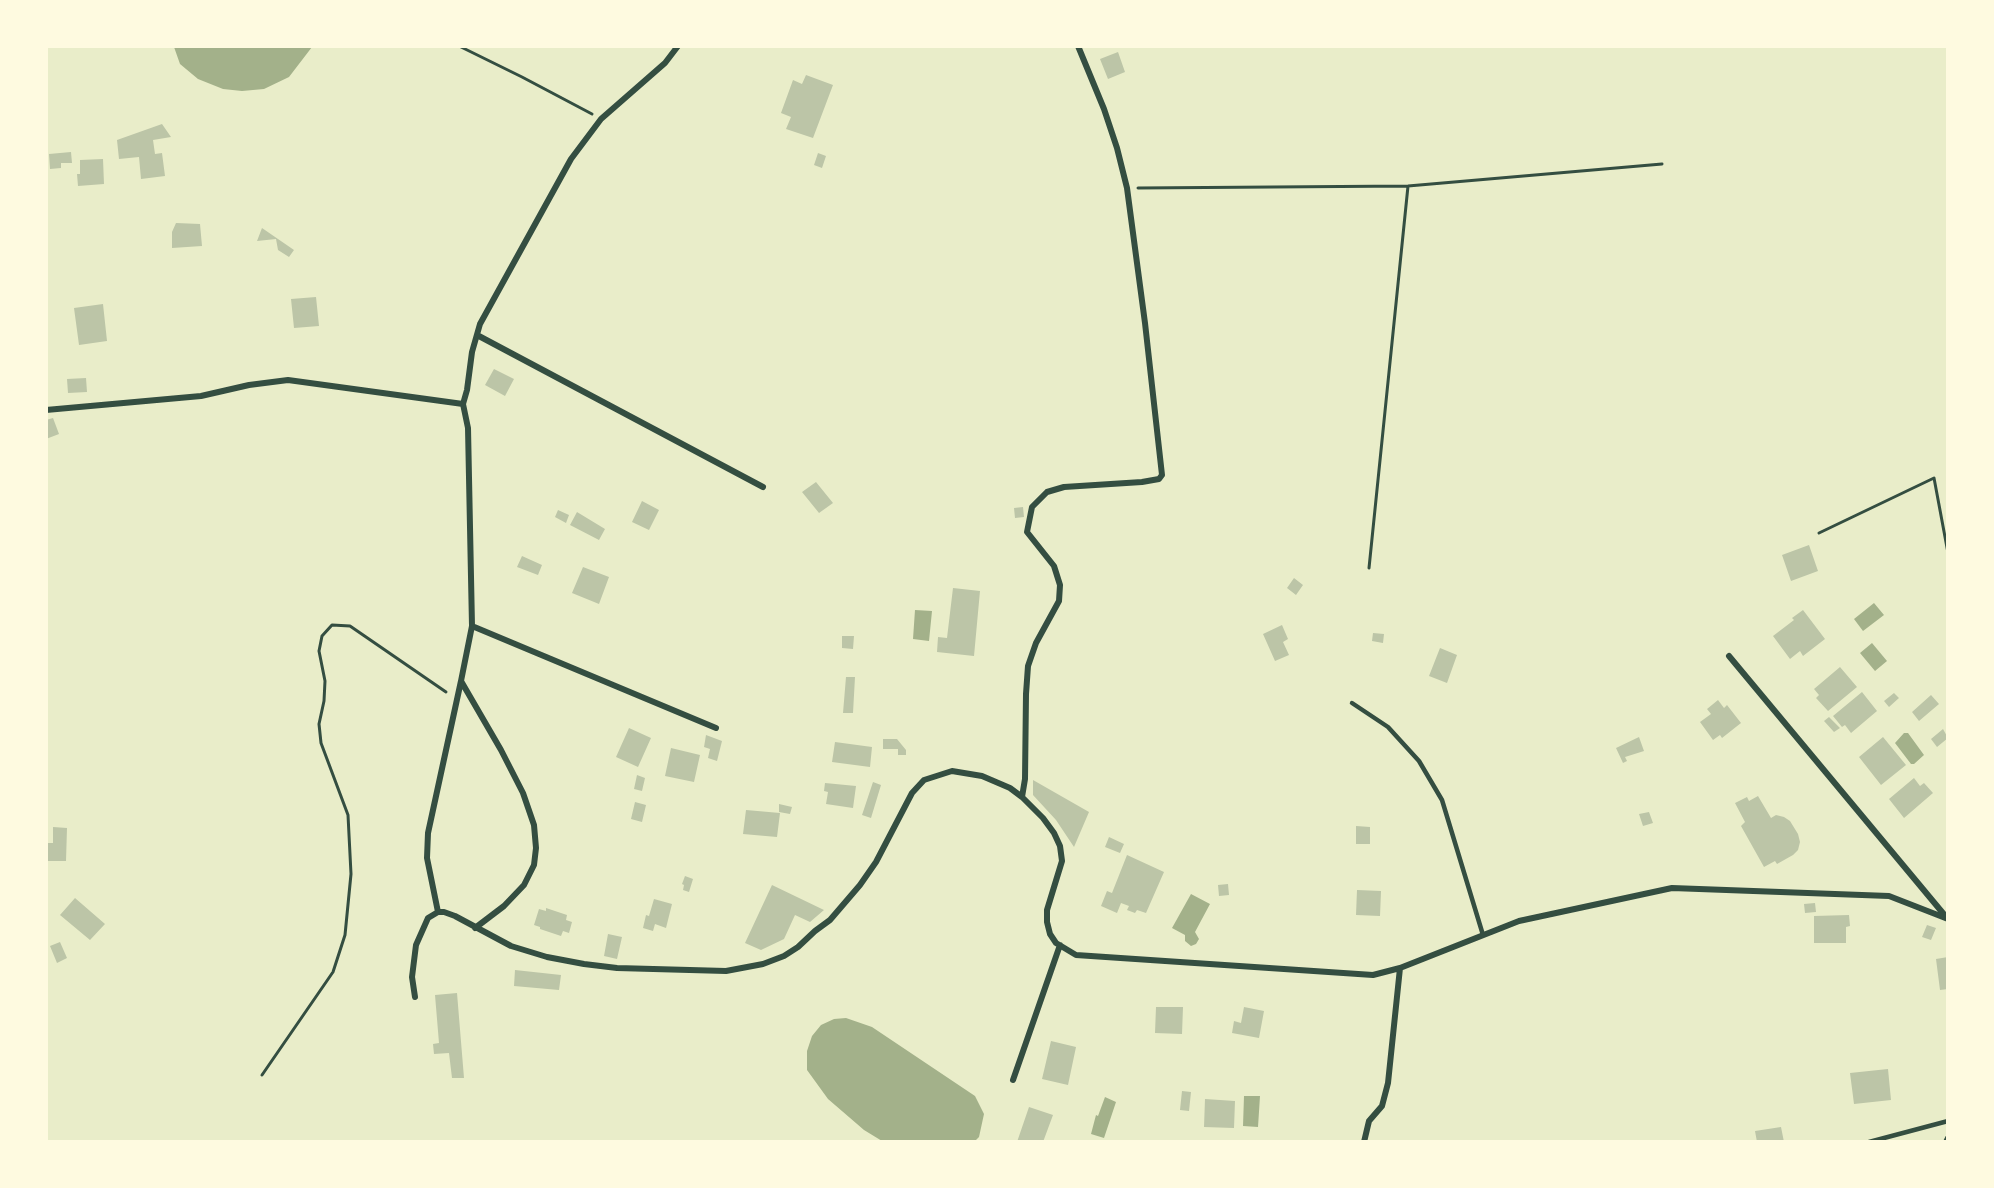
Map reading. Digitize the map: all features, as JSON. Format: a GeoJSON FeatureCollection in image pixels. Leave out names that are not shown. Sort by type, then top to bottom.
{"type":"FeatureCollection","features":[{"type":"Feature","properties":{"kind":"street"},"geometry":{"type":"LineString","coordinates":[[438,912],[427,858],[428,834],[472,626],[468,428],[463,404],[472,352],[480,324],[572,159],[601,119],[664,63],[678,46]]}},
{"type":"Feature","properties":{"kind":"street"},"geometry":{"type":"LineString","coordinates":[[1022,796],[1025,779],[1028,666],[1036,643],[1059,601],[1060,585],[1054,566],[1027,532],[1032,507],[1047,492],[1064,487],[1142,482],[1159,479],[1162,475],[1127,188],[1104,109],[1078,46]]}},
{"type":"Feature","properties":{"kind":"street"},"geometry":{"type":"LineString","coordinates":[[477,335],[763,487]]}},
{"type":"Feature","properties":{"kind":"street"},"geometry":{"type":"LineString","coordinates":[[46,410],[201,396],[249,385],[288,380],[463,404]]}},
{"type":"Feature","properties":{"kind":"street"},"geometry":{"type":"LineString","coordinates":[[472,626],[716,728]]}},
{"type":"Feature","properties":{"kind":"street"},"geometry":{"type":"LineString","coordinates":[[1729,656],[1947,919]]}},
{"type":"Feature","properties":{"kind":"street"},"geometry":{"type":"LineString","coordinates":[[461,681],[523,793],[534,825],[536,848],[534,865],[524,885],[504,906],[475,928]]}},
{"type":"Feature","properties":{"kind":"street"},"geometry":{"type":"LineString","coordinates":[[415,997],[412,977],[416,945],[428,918],[438,912],[455,916],[511,946],[547,957],[584,964],[617,968],[707,971],[744,969],[784,956],[830,920],[860,885],[876,862],[912,793],[924,780],[952,771],[967,772],[997,781],[1022,796],[1054,832],[1060,846],[1062,861],[1047,910],[1047,922],[1050,934],[1056,943],[1076,955],[1373,975],[1400,968],[1520,921],[1672,888],[1889,896],[1947,919]]}},
{"type":"Feature","properties":{"kind":"street"},"geometry":{"type":"LineString","coordinates":[[1013,1080],[1060,945]]}},
{"type":"Feature","properties":{"kind":"street"},"geometry":{"type":"LineString","coordinates":[[1364,1142],[1368,1122],[1383,1106],[1388,1083],[1400,968]]}},
{"type":"Feature","properties":{"kind":"lane"},"geometry":{"type":"LineString","coordinates":[[1352,703],[1388,727],[1419,761],[1442,800],[1483,935]]}},
{"type":"Feature","properties":{"kind":"lane"},"geometry":{"type":"LineString","coordinates":[[1869,1142],[1947,1122]]}},
{"type":"Feature","properties":{"kind":"path"},"geometry":{"type":"LineString","coordinates":[[459,46],[601,119]]}},
{"type":"Feature","properties":{"kind":"path"},"geometry":{"type":"LineString","coordinates":[[1127,188],[1408,186],[1662,164]]}},
{"type":"Feature","properties":{"kind":"path"},"geometry":{"type":"LineString","coordinates":[[1368,568],[1408,186]]}},
{"type":"Feature","properties":{"kind":"path"},"geometry":{"type":"LineString","coordinates":[[1819,533],[1934,478],[1947,553]]}},
{"type":"Feature","properties":{"kind":"path"},"geometry":{"type":"LineString","coordinates":[[262,1075],[333,972],[345,935],[351,874],[348,815],[321,743],[319,724],[325,681],[319,651],[322,636],[332,626],[350,626],[457,700]]}},
{"type":"Feature","properties":{"kind":"shaded area"},"geometry":{"type":"Polygon","coordinates":[[[174,46],[312,47],[289,77],[264,89],[242,91],[223,89],[198,79],[180,64],[174,46]]]}},
{"type":"Feature","properties":{"kind":"shaded area"},"geometry":{"type":"Polygon","coordinates":[[[1874,603],[1884,615],[1863,631],[1854,619],[1874,603]]]}},
{"type":"Feature","properties":{"kind":"shaded area"},"geometry":{"type":"Polygon","coordinates":[[[915,610],[932,611],[929,641],[913,639],[915,610]]]}},
{"type":"Feature","properties":{"kind":"shaded area"},"geometry":{"type":"Polygon","coordinates":[[[1872,643],[1887,661],[1875,671],[1860,653],[1872,643]]]}},
{"type":"Feature","properties":{"kind":"shaded area"},"geometry":{"type":"Polygon","coordinates":[[[1904,733],[1908,733],[1924,755],[1914,764],[1911,764],[1895,743],[1904,733]]]}},
{"type":"Feature","properties":{"kind":"shaded area"},"geometry":{"type":"Polygon","coordinates":[[[1191,894],[1210,904],[1195,932],[1199,939],[1191,946],[1185,941],[1185,935],[1172,928],[1191,894]]]}},
{"type":"Feature","properties":{"kind":"shaded area"},"geometry":{"type":"Polygon","coordinates":[[[846,1018],[872,1027],[975,1096],[984,1114],[979,1137],[975,1141],[882,1141],[864,1130],[828,1099],[807,1070],[807,1051],[812,1036],[821,1025],[834,1019],[846,1018]]]}},
{"type":"Feature","properties":{"kind":"shaded area"},"geometry":{"type":"Polygon","coordinates":[[[1244,1096],[1260,1096],[1258,1127],[1243,1126],[1244,1096]]]}},
{"type":"Feature","properties":{"kind":"shaded area"},"geometry":{"type":"Polygon","coordinates":[[[1105,1097],[1116,1102],[1104,1138],[1091,1134],[1096,1115],[1098,1116],[1105,1097]]]}},
{"type":"Feature","properties":{"kind":"building"},"geometry":{"type":"Polygon","coordinates":[[[1118,52],[1125,72],[1108,79],[1100,59],[1118,52]]]}},
{"type":"Feature","properties":{"kind":"building"},"geometry":{"type":"Polygon","coordinates":[[[806,75],[833,85],[813,138],[786,129],[791,117],[781,113],[793,80],[802,84],[806,75]]]}},
{"type":"Feature","properties":{"kind":"building"},"geometry":{"type":"Polygon","coordinates":[[[162,124],[171,137],[153,140],[155,154],[162,153],[165,176],[141,179],[139,157],[119,159],[117,140],[162,124]]]}},
{"type":"Feature","properties":{"kind":"building"},"geometry":{"type":"Polygon","coordinates":[[[71,152],[72,163],[61,163],[61,168],[50,169],[49,154],[71,152]]]}},
{"type":"Feature","properties":{"kind":"building"},"geometry":{"type":"Polygon","coordinates":[[[818,153],[826,156],[822,168],[814,165],[818,153]]]}},
{"type":"Feature","properties":{"kind":"building"},"geometry":{"type":"Polygon","coordinates":[[[103,159],[104,184],[78,186],[77,174],[80,174],[80,160],[103,159]]]}},
{"type":"Feature","properties":{"kind":"building"},"geometry":{"type":"Polygon","coordinates":[[[176,223],[200,224],[202,246],[172,248],[172,232],[176,223]]]}},
{"type":"Feature","properties":{"kind":"building"},"geometry":{"type":"Polygon","coordinates":[[[262,228],[294,250],[289,257],[278,250],[276,239],[257,241],[262,228]]]}},
{"type":"Feature","properties":{"kind":"building"},"geometry":{"type":"Polygon","coordinates":[[[316,297],[319,326],[294,328],[291,299],[316,297]]]}},
{"type":"Feature","properties":{"kind":"building"},"geometry":{"type":"Polygon","coordinates":[[[103,304],[107,341],[79,345],[74,308],[103,304]]]}},
{"type":"Feature","properties":{"kind":"building"},"geometry":{"type":"Polygon","coordinates":[[[494,369],[514,379],[505,396],[485,385],[494,369]]]}},
{"type":"Feature","properties":{"kind":"building"},"geometry":{"type":"Polygon","coordinates":[[[86,378],[87,392],[68,393],[67,379],[86,378]]]}},
{"type":"Feature","properties":{"kind":"building"},"geometry":{"type":"Polygon","coordinates":[[[53,418],[59,434],[46,439],[46,420],[53,418]]]}},
{"type":"Feature","properties":{"kind":"building"},"geometry":{"type":"Polygon","coordinates":[[[816,482],[833,503],[819,513],[802,492],[816,482]]]}},
{"type":"Feature","properties":{"kind":"building"},"geometry":{"type":"Polygon","coordinates":[[[642,501],[659,510],[649,530],[632,522],[642,501]]]}},
{"type":"Feature","properties":{"kind":"building"},"geometry":{"type":"Polygon","coordinates":[[[1023,507],[1024,517],[1015,518],[1014,508],[1023,507]]]}},
{"type":"Feature","properties":{"kind":"building"},"geometry":{"type":"Polygon","coordinates":[[[558,510],[569,515],[566,523],[555,517],[558,510]]]}},
{"type":"Feature","properties":{"kind":"building"},"geometry":{"type":"Polygon","coordinates":[[[577,512],[605,529],[599,540],[570,525],[577,512]]]}},
{"type":"Feature","properties":{"kind":"building"},"geometry":{"type":"Polygon","coordinates":[[[1809,545],[1818,571],[1791,581],[1782,555],[1809,545]]]}},
{"type":"Feature","properties":{"kind":"building"},"geometry":{"type":"Polygon","coordinates":[[[522,556],[542,565],[538,575],[517,567],[522,556]]]}},
{"type":"Feature","properties":{"kind":"building"},"geometry":{"type":"Polygon","coordinates":[[[583,567],[609,577],[599,604],[572,593],[583,567]]]}},
{"type":"Feature","properties":{"kind":"building"},"geometry":{"type":"Polygon","coordinates":[[[1294,578],[1303,585],[1296,595],[1287,588],[1294,578]]]}},
{"type":"Feature","properties":{"kind":"building"},"geometry":{"type":"Polygon","coordinates":[[[953,588],[980,591],[974,656],[937,652],[938,637],[947,638],[953,588]]]}},
{"type":"Feature","properties":{"kind":"building"},"geometry":{"type":"Polygon","coordinates":[[[1803,610],[1825,639],[1803,656],[1800,651],[1790,659],[1773,636],[1803,610]]]}},
{"type":"Feature","properties":{"kind":"building"},"geometry":{"type":"Polygon","coordinates":[[[1282,625],[1288,639],[1283,642],[1289,655],[1275,661],[1263,634],[1282,625]]]}},
{"type":"Feature","properties":{"kind":"building"},"geometry":{"type":"Polygon","coordinates":[[[1373,633],[1384,634],[1383,643],[1372,641],[1373,633]]]}},
{"type":"Feature","properties":{"kind":"building"},"geometry":{"type":"Polygon","coordinates":[[[842,636],[854,636],[853,649],[842,648],[842,636]]]}},
{"type":"Feature","properties":{"kind":"building"},"geometry":{"type":"Polygon","coordinates":[[[1440,648],[1457,655],[1447,683],[1429,676],[1440,648]]]}},
{"type":"Feature","properties":{"kind":"building"},"geometry":{"type":"Polygon","coordinates":[[[1840,667],[1857,687],[1828,711],[1816,698],[1819,695],[1814,689],[1840,667]]]}},
{"type":"Feature","properties":{"kind":"building"},"geometry":{"type":"Polygon","coordinates":[[[846,677],[855,677],[853,713],[843,713],[846,677]]]}},
{"type":"Feature","properties":{"kind":"building"},"geometry":{"type":"Polygon","coordinates":[[[1862,692],[1877,711],[1851,733],[1845,725],[1842,727],[1833,716],[1862,692]]]}},
{"type":"Feature","properties":{"kind":"building"},"geometry":{"type":"Polygon","coordinates":[[[1894,693],[1899,698],[1889,707],[1884,701],[1894,693]]]}},
{"type":"Feature","properties":{"kind":"building"},"geometry":{"type":"Polygon","coordinates":[[[1931,695],[1939,704],[1919,721],[1912,712],[1931,695]]]}},
{"type":"Feature","properties":{"kind":"building"},"geometry":{"type":"Polygon","coordinates":[[[1718,700],[1724,708],[1727,705],[1741,723],[1722,738],[1720,735],[1713,740],[1700,722],[1711,714],[1707,709],[1718,700]]]}},
{"type":"Feature","properties":{"kind":"building"},"geometry":{"type":"Polygon","coordinates":[[[1829,717],[1840,728],[1834,732],[1824,721],[1829,717]]]}},
{"type":"Feature","properties":{"kind":"building"},"geometry":{"type":"Polygon","coordinates":[[[629,728],[651,738],[638,767],[616,757],[629,728]]]}},
{"type":"Feature","properties":{"kind":"building"},"geometry":{"type":"Polygon","coordinates":[[[1943,729],[1948,738],[1937,747],[1931,739],[1943,729]]]}},
{"type":"Feature","properties":{"kind":"building"},"geometry":{"type":"Polygon","coordinates":[[[706,735],[722,741],[717,761],[708,758],[710,749],[704,747],[706,735]]]}},
{"type":"Feature","properties":{"kind":"building"},"geometry":{"type":"Polygon","coordinates":[[[1639,737],[1644,751],[1625,757],[1627,761],[1623,763],[1616,748],[1639,737]]]}},
{"type":"Feature","properties":{"kind":"building"},"geometry":{"type":"Polygon","coordinates":[[[1883,737],[1906,765],[1881,785],[1859,757],[1883,737]]]}},
{"type":"Feature","properties":{"kind":"building"},"geometry":{"type":"Polygon","coordinates":[[[883,739],[897,739],[906,750],[906,755],[898,755],[898,749],[883,749],[883,739]]]}},
{"type":"Feature","properties":{"kind":"building"},"geometry":{"type":"Polygon","coordinates":[[[835,742],[872,747],[870,767],[832,762],[835,742]]]}},
{"type":"Feature","properties":{"kind":"building"},"geometry":{"type":"Polygon","coordinates":[[[671,748],[700,755],[694,782],[665,776],[671,748]]]}},
{"type":"Feature","properties":{"kind":"building"},"geometry":{"type":"Polygon","coordinates":[[[637,775],[645,778],[642,791],[634,789],[637,775]]]}},
{"type":"Feature","properties":{"kind":"building"},"geometry":{"type":"Polygon","coordinates":[[[1914,778],[1920,786],[1924,783],[1933,793],[1904,818],[1889,799],[1914,778]]]}},
{"type":"Feature","properties":{"kind":"building"},"geometry":{"type":"Polygon","coordinates":[[[1033,780],[1089,812],[1074,847],[1056,820],[1033,795],[1033,780]]]}},
{"type":"Feature","properties":{"kind":"building"},"geometry":{"type":"Polygon","coordinates":[[[873,782],[881,785],[871,818],[862,815],[873,782]]]}},
{"type":"Feature","properties":{"kind":"building"},"geometry":{"type":"Polygon","coordinates":[[[825,783],[856,786],[853,808],[826,804],[828,792],[824,791],[825,783]]]}},
{"type":"Feature","properties":{"kind":"building"},"geometry":{"type":"Polygon","coordinates":[[[1758,796],[1771,818],[1776,815],[1790,821],[1800,842],[1798,850],[1793,855],[1777,864],[1775,861],[1764,867],[1741,826],[1745,822],[1735,803],[1747,797],[1749,801],[1758,796]]]}},
{"type":"Feature","properties":{"kind":"building"},"geometry":{"type":"Polygon","coordinates":[[[635,802],[646,805],[642,822],[631,819],[635,802]]]}},
{"type":"Feature","properties":{"kind":"building"},"geometry":{"type":"Polygon","coordinates":[[[779,804],[792,807],[790,814],[779,812],[779,804]]]}},
{"type":"Feature","properties":{"kind":"building"},"geometry":{"type":"Polygon","coordinates":[[[746,810],[780,813],[777,837],[743,834],[746,810]]]}},
{"type":"Feature","properties":{"kind":"building"},"geometry":{"type":"Polygon","coordinates":[[[1649,812],[1653,823],[1643,826],[1639,814],[1649,812]]]}},
{"type":"Feature","properties":{"kind":"building"},"geometry":{"type":"Polygon","coordinates":[[[1356,826],[1370,827],[1370,844],[1356,844],[1356,826]]]}},
{"type":"Feature","properties":{"kind":"building"},"geometry":{"type":"Polygon","coordinates":[[[53,827],[67,828],[66,861],[46,861],[46,843],[53,843],[53,827]]]}},
{"type":"Feature","properties":{"kind":"building"},"geometry":{"type":"Polygon","coordinates":[[[1109,837],[1124,844],[1120,853],[1105,847],[1109,837]]]}},
{"type":"Feature","properties":{"kind":"building"},"geometry":{"type":"Polygon","coordinates":[[[1127,855],[1164,872],[1146,913],[1127,910],[1129,906],[1121,903],[1117,913],[1101,906],[1107,891],[1112,893],[1127,855]]]}},
{"type":"Feature","properties":{"kind":"building"},"geometry":{"type":"Polygon","coordinates":[[[685,876],[693,879],[689,892],[683,890],[684,885],[682,884],[685,876]]]}},
{"type":"Feature","properties":{"kind":"building"},"geometry":{"type":"Polygon","coordinates":[[[1228,884],[1229,895],[1219,896],[1218,885],[1228,884]]]}},
{"type":"Feature","properties":{"kind":"building"},"geometry":{"type":"Polygon","coordinates":[[[772,885],[824,910],[810,922],[795,915],[784,939],[761,950],[745,943],[772,885]]]}},
{"type":"Feature","properties":{"kind":"building"},"geometry":{"type":"Polygon","coordinates":[[[1357,890],[1381,891],[1380,916],[1356,915],[1357,890]]]}},
{"type":"Feature","properties":{"kind":"building"},"geometry":{"type":"Polygon","coordinates":[[[75,898],[105,924],[90,940],[60,915],[75,898]]]}},
{"type":"Feature","properties":{"kind":"building"},"geometry":{"type":"Polygon","coordinates":[[[654,899],[672,904],[666,928],[655,924],[653,931],[643,928],[646,915],[649,916],[654,899]]]}},
{"type":"Feature","properties":{"kind":"building"},"geometry":{"type":"Polygon","coordinates":[[[1815,903],[1816,912],[1805,913],[1804,904],[1815,903]]]}},
{"type":"Feature","properties":{"kind":"building"},"geometry":{"type":"Polygon","coordinates":[[[546,908],[567,915],[566,920],[572,922],[569,933],[563,931],[561,936],[534,925],[539,909],[546,911],[546,908]]]}},
{"type":"Feature","properties":{"kind":"building"},"geometry":{"type":"Polygon","coordinates":[[[1849,915],[1850,926],[1846,927],[1846,943],[1814,943],[1814,916],[1849,915]]]}},
{"type":"Feature","properties":{"kind":"building"},"geometry":{"type":"Polygon","coordinates":[[[1927,925],[1936,928],[1931,940],[1922,937],[1927,925]]]}},
{"type":"Feature","properties":{"kind":"building"},"geometry":{"type":"Polygon","coordinates":[[[608,934],[622,937],[617,959],[604,956],[608,934]]]}},
{"type":"Feature","properties":{"kind":"building"},"geometry":{"type":"Polygon","coordinates":[[[60,942],[67,958],[57,963],[50,946],[60,942]]]}},
{"type":"Feature","properties":{"kind":"building"},"geometry":{"type":"Polygon","coordinates":[[[1948,957],[1948,989],[1940,990],[1936,959],[1948,957]]]}},
{"type":"Feature","properties":{"kind":"building"},"geometry":{"type":"Polygon","coordinates":[[[515,970],[561,975],[559,990],[514,986],[515,970]]]}},
{"type":"Feature","properties":{"kind":"building"},"geometry":{"type":"Polygon","coordinates":[[[457,993],[464,1078],[452,1078],[449,1053],[434,1054],[433,1044],[439,1043],[435,995],[457,993]]]}},
{"type":"Feature","properties":{"kind":"building"},"geometry":{"type":"Polygon","coordinates":[[[1156,1007],[1183,1007],[1182,1034],[1155,1033],[1156,1007]]]}},
{"type":"Feature","properties":{"kind":"building"},"geometry":{"type":"Polygon","coordinates":[[[1244,1007],[1264,1011],[1259,1038],[1232,1033],[1234,1021],[1241,1023],[1244,1007]]]}},
{"type":"Feature","properties":{"kind":"building"},"geometry":{"type":"Polygon","coordinates":[[[1051,1041],[1076,1047],[1068,1085],[1042,1079],[1051,1041]]]}},
{"type":"Feature","properties":{"kind":"building"},"geometry":{"type":"Polygon","coordinates":[[[1888,1069],[1891,1100],[1854,1104],[1850,1073],[1888,1069]]]}},
{"type":"Feature","properties":{"kind":"building"},"geometry":{"type":"Polygon","coordinates":[[[1182,1091],[1191,1092],[1189,1111],[1180,1110],[1182,1091]]]}},
{"type":"Feature","properties":{"kind":"building"},"geometry":{"type":"Polygon","coordinates":[[[1205,1099],[1235,1101],[1234,1128],[1204,1127],[1205,1099]]]}},
{"type":"Feature","properties":{"kind":"building"},"geometry":{"type":"Polygon","coordinates":[[[1029,1107],[1053,1115],[1043,1142],[1017,1142],[1029,1107]]]}},
{"type":"Feature","properties":{"kind":"building"},"geometry":{"type":"Polygon","coordinates":[[[1781,1127],[1784,1142],[1757,1142],[1755,1131],[1781,1127]]]}}]}
